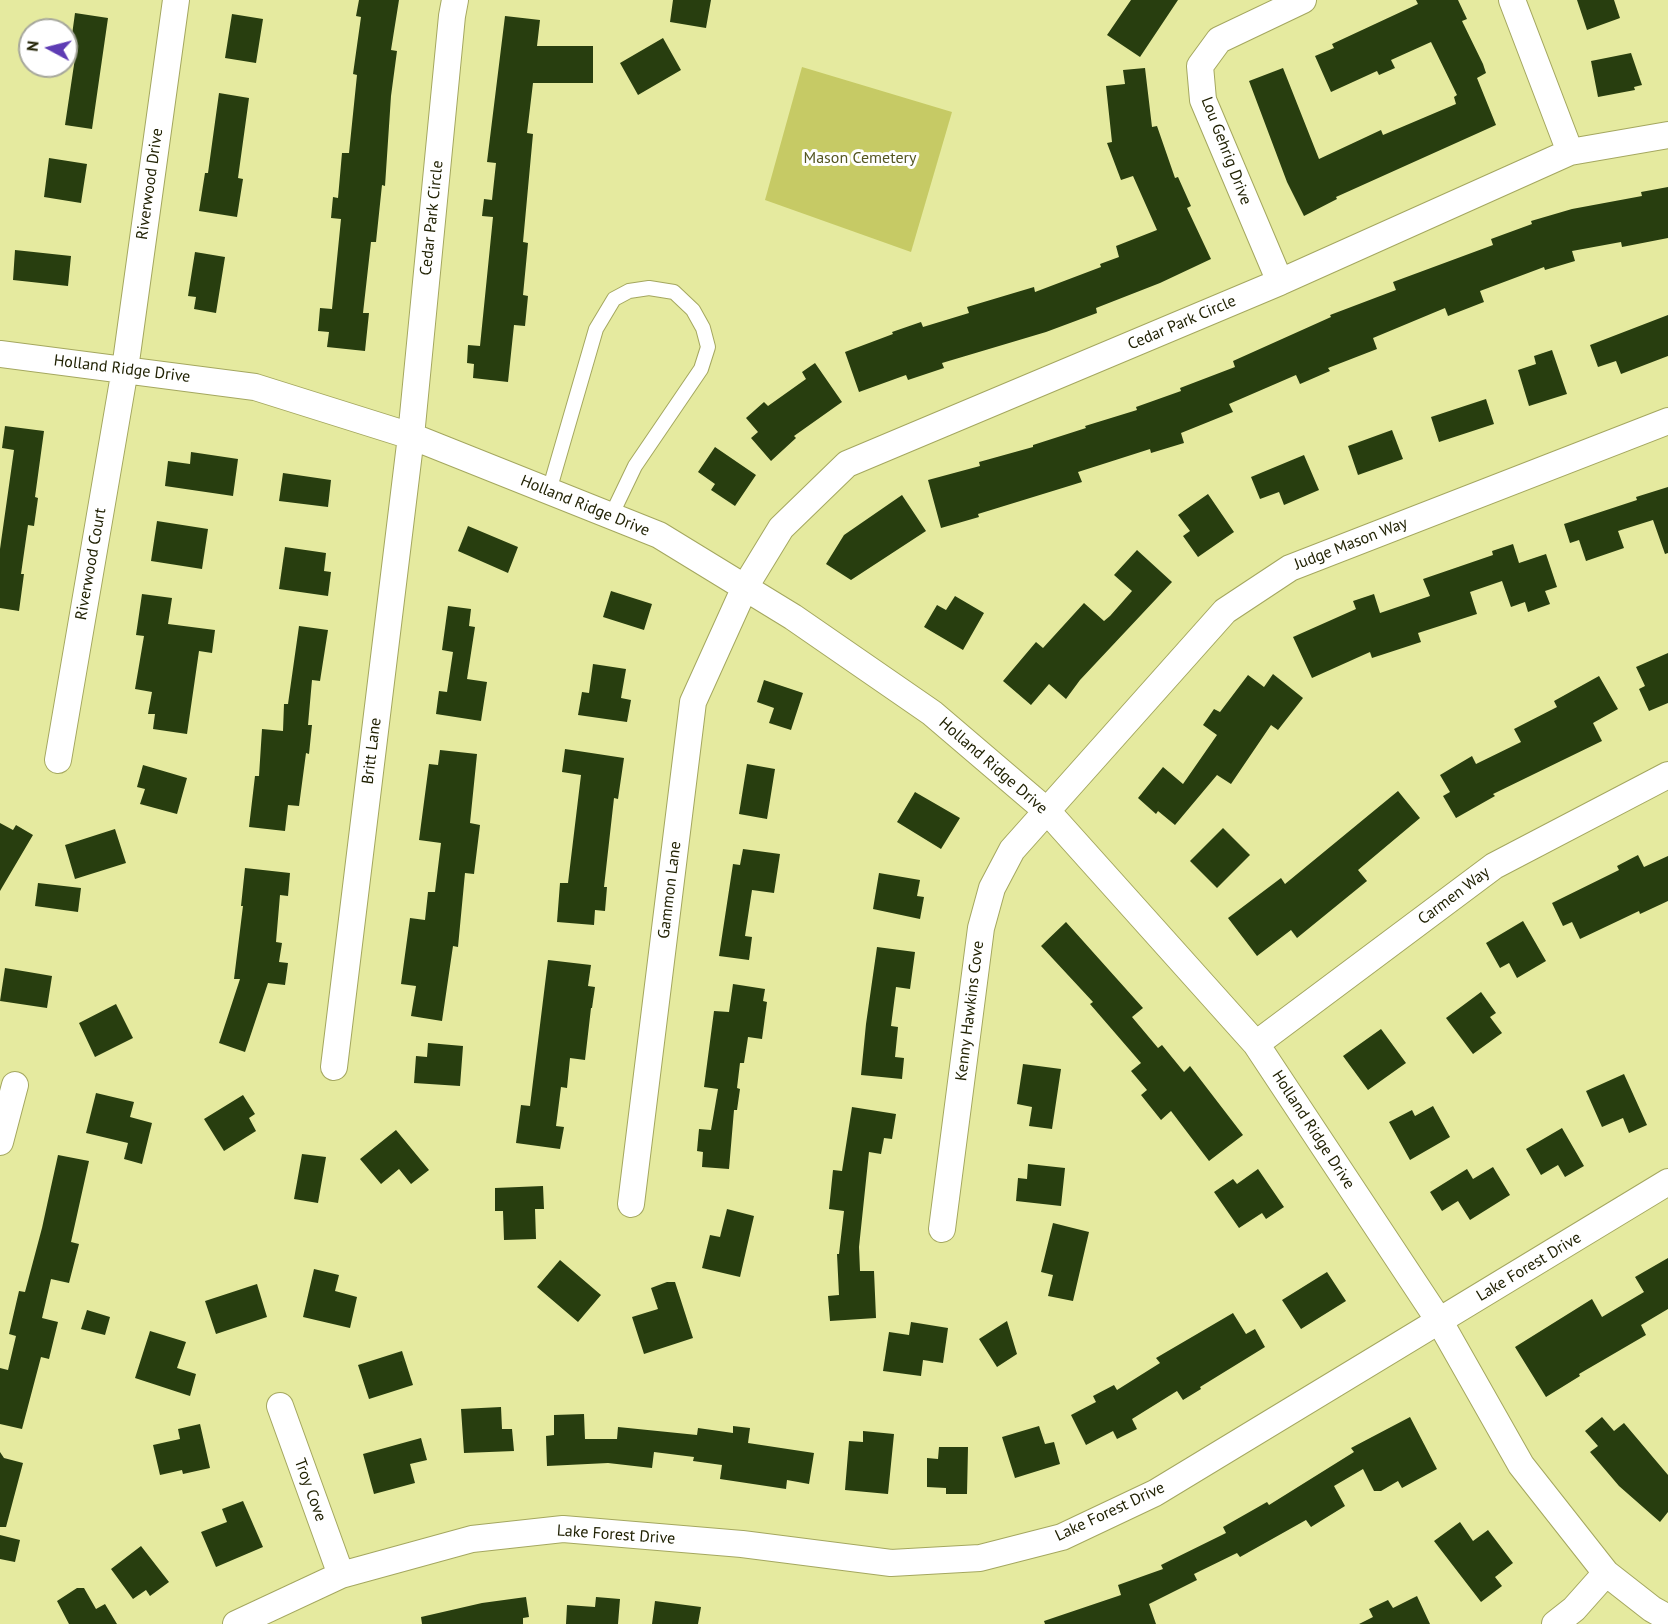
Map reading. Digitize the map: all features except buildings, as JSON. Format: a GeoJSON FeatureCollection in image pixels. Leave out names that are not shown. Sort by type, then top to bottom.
{"type":"FeatureCollection","features":[{"type":"Feature","properties":{"kind":"street","name":"Riverwood Drive"},"geometry":{"type":"LineString","coordinates":[[124,369],[176,0]]}},
{"type":"Feature","properties":{"kind":"street","name":"Cedar Park Circle"},"geometry":{"type":"LineString","coordinates":[[411,436],[455,0]]}},
{"type":"Feature","properties":{"kind":"street","name":"Lou Gehrig Drive"},"geometry":{"type":"LineString","coordinates":[[1280,282],[1203,100],[1200,66],[1220,40],[1303,0]]}},
{"type":"Feature","properties":{"kind":"street"},"geometry":{"type":"LineString","coordinates":[[1512,0],[1569,152]]}},
{"type":"Feature","properties":{"kind":"street","name":"Cedar Park Circle"},"geometry":{"type":"LineString","coordinates":[[745,587],[781,528],[847,464],[1280,282],[1569,152],[1668,135]]}},
{"type":"Feature","properties":{"kind":"street","name":"Holland Ridge Drive"},"geometry":{"type":"LineString","coordinates":[[0,354],[255,387],[411,436],[659,536],[793,617],[932,713],[1048,812],[1256,1044],[1440,1322],[1521,1465],[1606,1572],[1652,1609],[1668,1618]]}},
{"type":"Feature","properties":{"kind":"street","name":"Riverwood Court"},"geometry":{"type":"LineString","coordinates":[[58,760],[124,369]]}},
{"type":"Feature","properties":{"kind":"street","name":"Judge Mason Way"},"geometry":{"type":"LineString","coordinates":[[1048,812],[1225,611],[1290,568],[1668,420]]}},
{"type":"Feature","properties":{"kind":"street","name":"Britt Lane"},"geometry":{"type":"LineString","coordinates":[[334,1067],[411,436]]}},
{"type":"Feature","properties":{"kind":"street","name":"Gammon Lane"},"geometry":{"type":"LineString","coordinates":[[631,1204],[693,702],[745,587]]}},
{"type":"Feature","properties":{"kind":"street","name":"Carmen Way"},"geometry":{"type":"LineString","coordinates":[[1256,1044],[1494,866],[1668,775]]}},
{"type":"Feature","properties":{"kind":"street","name":"Kenny Hawkins Cove"},"geometry":{"type":"LineString","coordinates":[[942,1229],[981,928],[992,888],[1012,850],[1048,812]]}},
{"type":"Feature","properties":{"kind":"street"},"geometry":{"type":"LineString","coordinates":[[0,1142],[15,1085]]}},
{"type":"Feature","properties":{"kind":"street","name":"Lake Forest Drive"},"geometry":{"type":"LineString","coordinates":[[236,1624],[341,1575],[472,1539],[563,1529],[742,1544],[891,1563],[980,1558],[1062,1536],[1155,1492],[1440,1322],[1668,1182]]}},
{"type":"Feature","properties":{"kind":"street","name":"Troy Cove"},"geometry":{"type":"LineString","coordinates":[[280,1406],[341,1575]]}},
{"type":"Feature","properties":{"kind":"street"},"geometry":{"type":"LineString","coordinates":[[1556,1624],[1574,1609],[1606,1572]]}},
{"type":"Feature","properties":{"kind":"lane"},"geometry":{"type":"LineString","coordinates":[[549,491],[597,329],[614,299],[629,291],[649,288],[674,292],[693,310],[703,328],[708,347],[701,369],[635,466],[611,516]]}},
{"type":"Feature","properties":{"kind":"green space","name":"Mason Cemetery"},"geometry":{"type":"Polygon","coordinates":[[[802,67],[952,112],[911,252],[765,200],[802,67]]]}}]}
